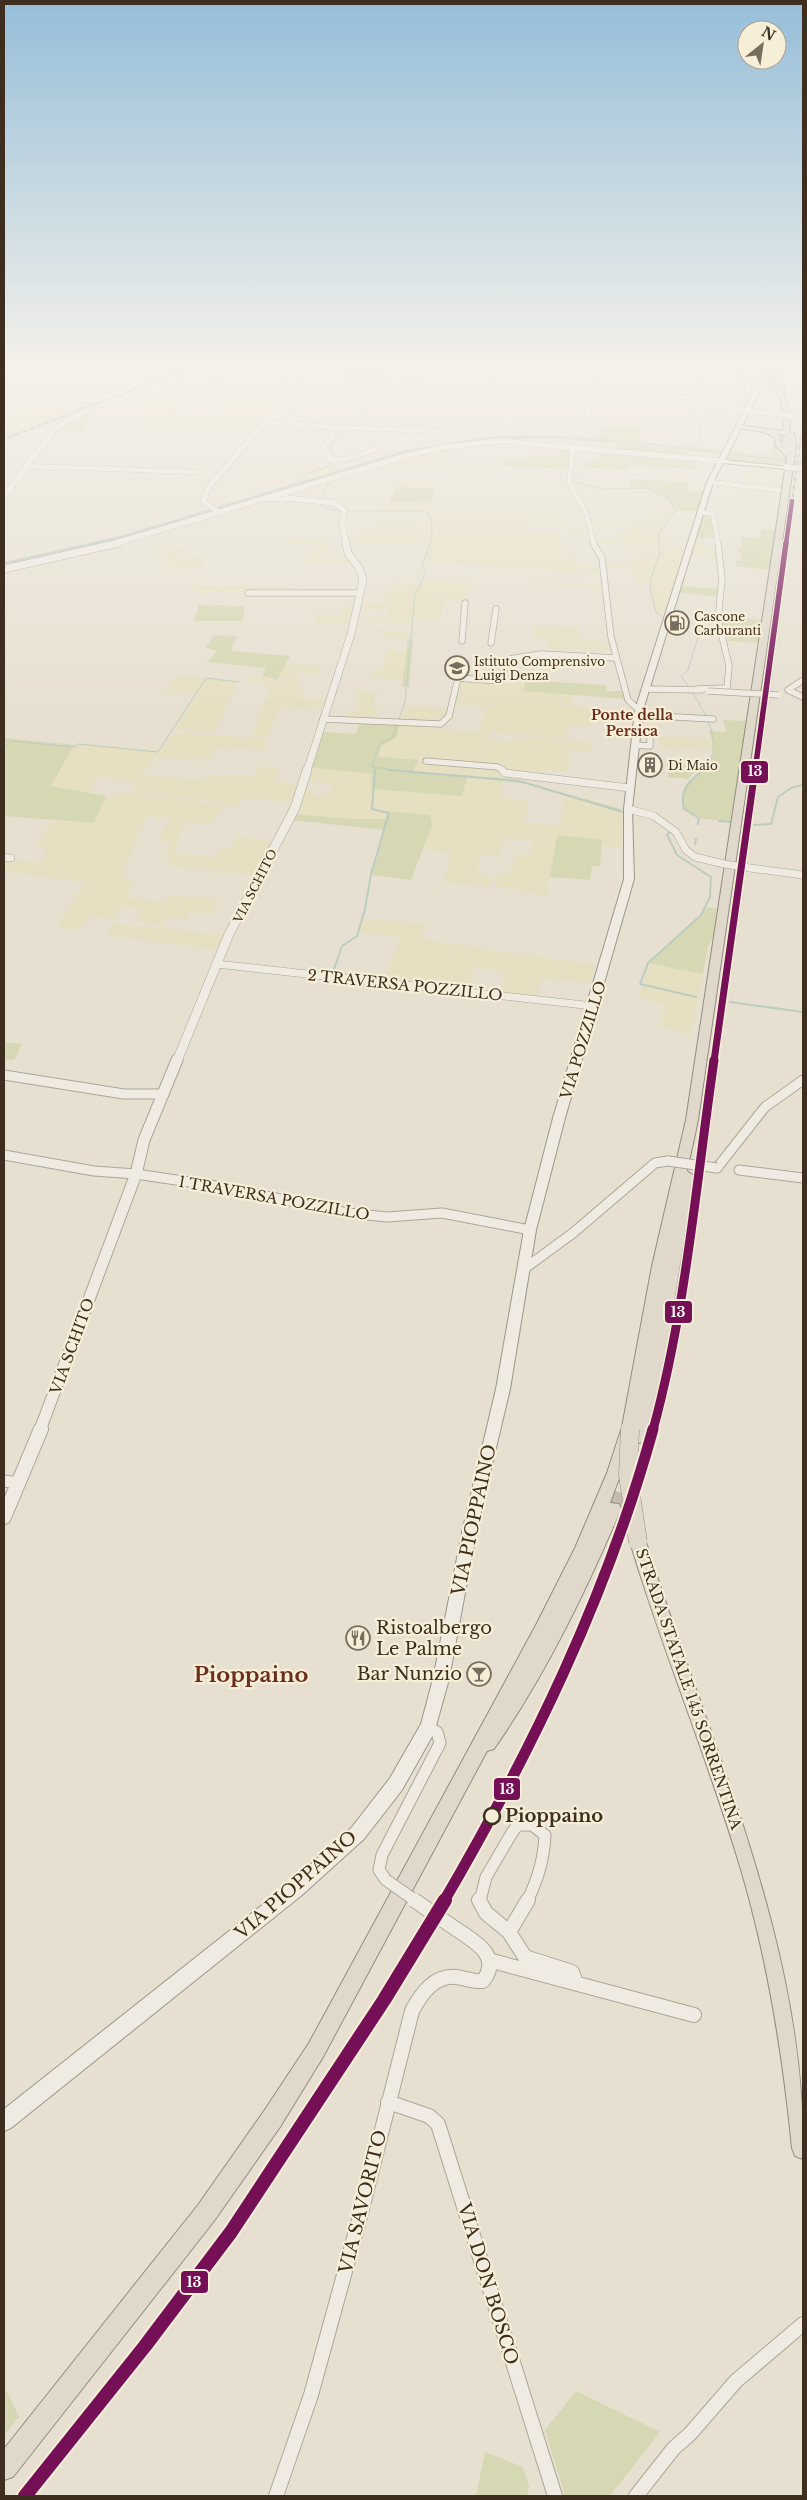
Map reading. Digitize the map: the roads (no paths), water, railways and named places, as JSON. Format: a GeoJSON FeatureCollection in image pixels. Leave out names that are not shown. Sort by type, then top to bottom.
{"type":"FeatureCollection","features":[{"type":"Feature","properties":{"kind":"highway","name":"STRADA STATALE 145 SORRENTINA"},"geometry":{"type":"LineString","coordinates":[[786,482],[702,1056],[687,1143],[671,1207],[642,1347],[628,1475],[638,1542],[660,1613],[733,1815],[770,1936],[786,2016],[803,2148]]}},
{"type":"Feature","properties":{"kind":"highway"},"geometry":{"type":"LineString","coordinates":[[4,2468],[206,2213],[272,2119],[333,2020],[523,1666],[582,1551],[654,1381],[675,1262],[686,1178],[687,1143]]}},
{"type":"Feature","properties":{"kind":"highway"},"geometry":{"type":"LineString","coordinates":[[464,1776],[500,1726],[533,1674],[577,1588],[612,1509]]}},
{"type":"Feature","properties":{"kind":"main road","name":"VIA POZZILLO"},"geometry":{"type":"LineString","coordinates":[[524,1269],[530,1230],[559,1118],[629,879],[628,809],[638,712],[710,482]]}},
{"type":"Feature","properties":{"kind":"main road","name":"VIA PIOPPAINO"},"geometry":{"type":"LineString","coordinates":[[4,2122],[296,1889],[358,1834],[396,1784],[428,1727],[441,1679],[470,1528],[503,1389],[524,1269]]}},
{"type":"Feature","properties":{"kind":"street"},"geometry":{"type":"LineString","coordinates":[[4,496],[14,482]]}},
{"type":"Feature","properties":{"kind":"street"},"geometry":{"type":"LineString","coordinates":[[212,482],[204,493],[203,501],[221,514]]}},
{"type":"Feature","properties":{"kind":"street"},"geometry":{"type":"LineString","coordinates":[[4,569],[119,543],[221,514],[321,482]]}},
{"type":"Feature","properties":{"kind":"street"},"geometry":{"type":"LineString","coordinates":[[569,482],[586,512],[594,545],[602,558],[610,637],[628,700],[638,712],[713,718]]}},
{"type":"Feature","properties":{"kind":"street"},"geometry":{"type":"LineString","coordinates":[[710,482],[780,490]]}},
{"type":"Feature","properties":{"kind":"street","name":"VIA SCHITO"},"geometry":{"type":"LineString","coordinates":[[4,1517],[20,1483],[136,1174],[144,1140],[229,934],[295,808],[351,634],[363,580],[360,568],[348,553],[342,524],[342,507],[326,502],[294,499],[286,497],[284,493]]}},
{"type":"Feature","properties":{"kind":"street"},"geometry":{"type":"LineString","coordinates":[[264,499],[294,499]]}},
{"type":"Feature","properties":{"kind":"street"},"geometry":{"type":"LineString","coordinates":[[698,690],[727,688],[729,674],[728,657],[718,622],[722,580],[713,514],[700,512]]}},
{"type":"Feature","properties":{"kind":"street"},"geometry":{"type":"LineString","coordinates":[[248,593],[360,593]]}},
{"type":"Feature","properties":{"kind":"street"},"geometry":{"type":"LineString","coordinates":[[462,641],[465,602]]}},
{"type":"Feature","properties":{"kind":"street"},"geometry":{"type":"LineString","coordinates":[[491,643],[496,609]]}},
{"type":"Feature","properties":{"kind":"street"},"geometry":{"type":"LineString","coordinates":[[323,719],[441,724],[448,716],[458,678],[500,681],[509,659],[541,654],[616,656]]}},
{"type":"Feature","properties":{"kind":"street"},"geometry":{"type":"LineString","coordinates":[[803,680],[788,690],[803,696]]}},
{"type":"Feature","properties":{"kind":"street"},"geometry":{"type":"LineString","coordinates":[[645,689],[689,689],[778,695],[803,701]]}},
{"type":"Feature","properties":{"kind":"street"},"geometry":{"type":"LineString","coordinates":[[634,745],[650,746],[650,740]]}},
{"type":"Feature","properties":{"kind":"street"},"geometry":{"type":"LineString","coordinates":[[426,761],[498,767],[504,773],[630,788]]}},
{"type":"Feature","properties":{"kind":"street"},"geometry":{"type":"LineString","coordinates":[[628,809],[654,816],[676,832],[686,850],[695,857],[724,864],[803,875]]}},
{"type":"Feature","properties":{"kind":"street","name":"2 TRAVERSA POZZILLO"},"geometry":{"type":"LineString","coordinates":[[217,964],[593,1006]]}},
{"type":"Feature","properties":{"kind":"street"},"geometry":{"type":"LineString","coordinates":[[4,1075],[124,1094],[164,1094]]}},
{"type":"Feature","properties":{"kind":"street"},"geometry":{"type":"LineString","coordinates":[[524,1269],[573,1233],[655,1163],[661,1160],[668,1160],[717,1168],[765,1107],[803,1080]]}},
{"type":"Feature","properties":{"kind":"street"},"geometry":{"type":"LineString","coordinates":[[4,1155],[94,1171],[136,1174]]}},
{"type":"Feature","properties":{"kind":"street"},"geometry":{"type":"LineString","coordinates":[[740,1170],[803,1178]]}},
{"type":"Feature","properties":{"kind":"street","name":"1 TRAVERSA POZZILLO"},"geometry":{"type":"LineString","coordinates":[[136,1174],[223,1187],[348,1213],[387,1217],[442,1213],[530,1230]]}},
{"type":"Feature","properties":{"kind":"street"},"geometry":{"type":"LineString","coordinates":[[4,1481],[20,1483]]}},
{"type":"Feature","properties":{"kind":"street"},"geometry":{"type":"LineString","coordinates":[[428,1727],[437,1732],[440,1743],[382,1855],[379,1870],[386,1880],[483,1949],[492,1961],[694,2015]]}},
{"type":"Feature","properties":{"kind":"street"},"geometry":{"type":"LineString","coordinates":[[509,1932],[519,1918],[539,1873],[545,1849],[545,1835],[532,1825],[518,1825],[509,1836],[479,1894],[480,1905],[495,1922],[509,1932],[525,1957],[572,1972],[576,1984]]}},
{"type":"Feature","properties":{"kind":"street","name":"VIA SAVORITO"},"geometry":{"type":"LineString","coordinates":[[276,2496],[311,2395],[361,2213],[408,2024],[417,2001],[434,1983],[444,1978],[453,1977],[475,1982],[483,1981],[489,1975],[492,1961]]}},
{"type":"Feature","properties":{"kind":"street","name":"VIA DON BOSCO"},"geometry":{"type":"LineString","coordinates":[[388,2102],[429,2116],[438,2124],[555,2496]]}},
{"type":"Feature","properties":{"kind":"street"},"geometry":{"type":"LineString","coordinates":[[636,2496],[674,2448],[690,2434],[736,2381],[803,2324]]}},
{"type":"Feature","properties":{"kind":"waterway"},"geometry":{"type":"LineString","coordinates":[[291,486],[296,482]]}},
{"type":"Feature","properties":{"kind":"waterway"},"geometry":{"type":"LineString","coordinates":[[321,500],[329,482]]}},
{"type":"Feature","properties":{"kind":"waterway"},"geometry":{"type":"LineString","coordinates":[[575,482],[601,489],[646,488],[671,501],[675,511],[658,535],[660,554],[652,574],[650,589],[656,613],[661,616]]}},
{"type":"Feature","properties":{"kind":"waterway"},"geometry":{"type":"LineString","coordinates":[[321,503],[322,507],[340,511]]}},
{"type":"Feature","properties":{"kind":"waterway"},"geometry":{"type":"LineString","coordinates":[[348,511],[426,511],[432,524],[431,538],[422,566],[426,573],[415,595],[405,701],[393,737],[379,745],[372,767],[403,771]]}},
{"type":"Feature","properties":{"kind":"waterway"},"geometry":{"type":"LineString","coordinates":[[674,617],[689,621],[700,631],[688,670],[681,676],[703,710],[713,736],[713,749],[710,760],[702,771]]}},
{"type":"Feature","properties":{"kind":"waterway"},"geometry":{"type":"LineString","coordinates":[[4,747],[11,741],[74,747],[78,744],[158,752],[206,678],[239,682]]}},
{"type":"Feature","properties":{"kind":"waterway"},"geometry":{"type":"LineString","coordinates":[[332,975],[342,946],[357,936],[365,909],[371,874],[389,813],[372,809],[375,770]]}},
{"type":"Feature","properties":{"kind":"waterway"},"geometry":{"type":"LineString","coordinates":[[388,770],[519,781],[623,812]]}},
{"type":"Feature","properties":{"kind":"waterway"},"geometry":{"type":"LineString","coordinates":[[698,824],[699,818],[684,809],[683,796],[686,787],[702,771]]}},
{"type":"Feature","properties":{"kind":"waterway"},"geometry":{"type":"LineString","coordinates":[[754,825],[771,824],[778,797],[791,788],[803,785]]}},
{"type":"Feature","properties":{"kind":"waterway"},"geometry":{"type":"LineString","coordinates":[[719,821],[731,822]]}},
{"type":"Feature","properties":{"kind":"waterway"},"geometry":{"type":"LineString","coordinates":[[670,832],[667,835],[677,855],[711,877],[710,897],[701,915],[648,963],[640,984],[696,997]]}},
{"type":"Feature","properties":{"kind":"waterway"},"geometry":{"type":"LineString","coordinates":[[695,844],[696,839]]}},
{"type":"Feature","properties":{"kind":"waterway"},"geometry":{"type":"LineString","coordinates":[[730,1002],[803,1012]]}},
{"type":"Feature","properties":{"kind":"tunnel"},"geometry":{"type":"LineString","coordinates":[[613,1509],[627,1470]]}},
{"type":"Feature","properties":{"kind":"railway"},"geometry":{"type":"LineString","coordinates":[[792,501],[795,482]]}},
{"type":"Feature","properties":{"kind":"place","name":"Cascone Carburanti"},"geometry":{"type":"Point","coordinates":[677,623]}},
{"type":"Feature","properties":{"kind":"place","name":"Istituto Comprensivo Luigi Denza"},"geometry":{"type":"Point","coordinates":[457,668]}},
{"type":"Feature","properties":{"kind":"place","name":"Di Maio"},"geometry":{"type":"Point","coordinates":[650,765]}},
{"type":"Feature","properties":{"kind":"place","name":"Ristoalbergo Le Palme"},"geometry":{"type":"Point","coordinates":[358,1638]}},
{"type":"Feature","properties":{"kind":"place","name":"Bar Nunzio"},"geometry":{"type":"Point","coordinates":[479,1674]}},
{"type":"Feature","properties":{"kind":"place","name":"Pioppaino"},"geometry":{"type":"Point","coordinates":[492,1816]}},
{"type":"Feature","properties":{"kind":"district","name":"Ponte della Persica"},"geometry":{"type":"Point","coordinates":[632,724]}},
{"type":"Feature","properties":{"kind":"district","name":"Pioppaino"},"geometry":{"type":"Point","coordinates":[251,1675]}}]}
